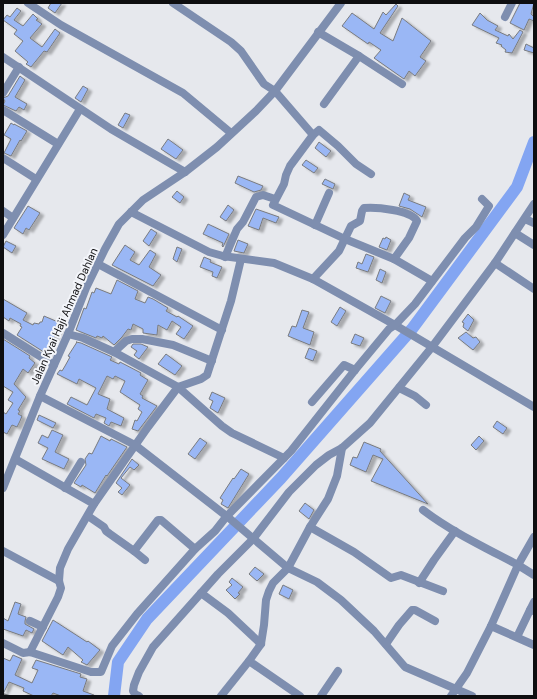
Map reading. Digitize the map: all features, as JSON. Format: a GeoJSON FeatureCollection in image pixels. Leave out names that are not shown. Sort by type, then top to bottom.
{"type":"FeatureCollection","features":[{"type":"Feature","properties":{"kind":"street"},"geometry":{"type":"LineString","coordinates":[[28,3],[61,25],[183,93],[231,133]]}},
{"type":"Feature","properties":{"kind":"street"},"geometry":{"type":"LineString","coordinates":[[173,3],[231,42],[241,51],[264,84],[275,91],[313,135]]}},
{"type":"Feature","properties":{"kind":"street","name":"Jalan Kyai Haji Ahmad Dahlan"},"geometry":{"type":"LineString","coordinates":[[3,488],[86,288],[119,224],[143,200],[185,172],[217,147],[275,91],[341,3]]}},
{"type":"Feature","properties":{"kind":"street"},"geometry":{"type":"LineString","coordinates":[[505,17],[512,3]]}},
{"type":"Feature","properties":{"kind":"street"},"geometry":{"type":"LineString","coordinates":[[318,32],[402,84]]}},
{"type":"Feature","properties":{"kind":"street"},"geometry":{"type":"LineString","coordinates":[[324,104],[359,56]]}},
{"type":"Feature","properties":{"kind":"street"},"geometry":{"type":"LineString","coordinates":[[3,57],[111,129],[185,172]]}},
{"type":"Feature","properties":{"kind":"street"},"geometry":{"type":"LineString","coordinates":[[3,93],[19,67]]}},
{"type":"Feature","properties":{"kind":"street"},"geometry":{"type":"LineString","coordinates":[[3,234],[80,109]]}},
{"type":"Feature","properties":{"kind":"street"},"geometry":{"type":"LineString","coordinates":[[3,110],[58,144]]}},
{"type":"Feature","properties":{"kind":"street"},"geometry":{"type":"LineString","coordinates":[[371,174],[356,164],[321,131],[317,131],[290,166],[284,184],[273,203],[274,206],[345,239],[394,259],[432,281]]}},
{"type":"Feature","properties":{"kind":"street"},"geometry":{"type":"LineString","coordinates":[[3,158],[36,180]]}},
{"type":"Feature","properties":{"kind":"street"},"geometry":{"type":"LineString","coordinates":[[315,225],[329,193]]}},
{"type":"Feature","properties":{"kind":"street"},"geometry":{"type":"LineString","coordinates":[[225,256],[237,228],[244,222],[256,198],[263,195],[275,199]]}},
{"type":"Feature","properties":{"kind":"street"},"geometry":{"type":"LineString","coordinates":[[3,643],[23,653],[30,652],[91,672],[101,672],[116,641],[153,596],[195,550],[215,532],[284,458],[389,330],[397,326],[415,304],[465,238],[476,227],[489,208],[489,205],[482,199]]}},
{"type":"Feature","properties":{"kind":"street"},"geometry":{"type":"LineString","coordinates":[[139,696],[133,691],[134,685],[144,661],[153,647],[218,574],[253,539],[289,492],[316,466],[329,455],[342,448],[370,422],[432,347],[516,234],[534,204]]}},
{"type":"Feature","properties":{"kind":"street"},"geometry":{"type":"LineString","coordinates":[[313,279],[339,251],[351,226],[360,221],[364,208],[375,207],[386,209],[411,216],[417,221],[409,238],[394,259]]}},
{"type":"Feature","properties":{"kind":"street"},"geometry":{"type":"LineString","coordinates":[[3,212],[13,218]]}},
{"type":"Feature","properties":{"kind":"street"},"geometry":{"type":"LineString","coordinates":[[131,212],[209,252],[241,259],[274,263],[313,279],[397,326],[534,407]]}},
{"type":"Feature","properties":{"kind":"street"},"geometry":{"type":"LineString","coordinates":[[525,219],[534,223]]}},
{"type":"Feature","properties":{"kind":"street"},"geometry":{"type":"LineString","coordinates":[[516,234],[534,245]]}},
{"type":"Feature","properties":{"kind":"street"},"geometry":{"type":"LineString","coordinates":[[30,652],[58,598],[61,588],[59,581],[60,568],[68,549],[94,504],[178,387],[205,377],[209,370],[232,301],[241,259]]}},
{"type":"Feature","properties":{"kind":"street"},"geometry":{"type":"LineString","coordinates":[[495,263],[534,289]]}},
{"type":"Feature","properties":{"kind":"street"},"geometry":{"type":"LineString","coordinates":[[98,264],[222,330]]}},
{"type":"Feature","properties":{"kind":"street"},"geometry":{"type":"LineString","coordinates":[[3,333],[54,365]]}},
{"type":"Feature","properties":{"kind":"street"},"geometry":{"type":"LineString","coordinates":[[68,334],[83,338],[114,352],[178,387],[232,433],[284,458]]}},
{"type":"Feature","properties":{"kind":"street"},"geometry":{"type":"LineString","coordinates":[[114,352],[126,341],[132,339],[142,339],[173,345],[212,361]]}},
{"type":"Feature","properties":{"kind":"street"},"geometry":{"type":"LineString","coordinates":[[312,402],[344,365],[355,370]]}},
{"type":"Feature","properties":{"kind":"street"},"geometry":{"type":"LineString","coordinates":[[399,388],[415,396],[426,405]]}},
{"type":"Feature","properties":{"kind":"street"},"geometry":{"type":"LineString","coordinates":[[40,396],[135,445],[228,518],[288,568],[317,582],[341,600],[374,631],[404,667],[454,693],[472,696]]}},
{"type":"Feature","properties":{"kind":"street"},"geometry":{"type":"LineString","coordinates":[[221,696],[261,644],[268,591],[273,583],[288,568],[310,527],[331,494],[337,476],[342,448]]}},
{"type":"Feature","properties":{"kind":"street"},"geometry":{"type":"LineString","coordinates":[[15,459],[94,504]]}},
{"type":"Feature","properties":{"kind":"street"},"geometry":{"type":"LineString","coordinates":[[65,488],[81,462]]}},
{"type":"Feature","properties":{"kind":"street"},"geometry":{"type":"LineString","coordinates":[[423,510],[455,531],[534,575]]}},
{"type":"Feature","properties":{"kind":"street"},"geometry":{"type":"LineString","coordinates":[[88,516],[145,560]]}},
{"type":"Feature","properties":{"kind":"street"},"geometry":{"type":"LineString","coordinates":[[134,551],[158,520],[161,520],[195,550]]}},
{"type":"Feature","properties":{"kind":"street"},"geometry":{"type":"LineString","coordinates":[[310,527],[354,552],[391,578],[400,575],[443,591]]}},
{"type":"Feature","properties":{"kind":"street"},"geometry":{"type":"LineString","coordinates":[[420,583],[434,560],[455,531]]}},
{"type":"Feature","properties":{"kind":"street"},"geometry":{"type":"LineString","coordinates":[[454,693],[467,673],[518,566],[534,537]]}},
{"type":"Feature","properties":{"kind":"street"},"geometry":{"type":"LineString","coordinates":[[3,550],[59,581]]}},
{"type":"Feature","properties":{"kind":"street"},"geometry":{"type":"LineString","coordinates":[[201,593],[228,613],[261,644]]}},
{"type":"Feature","properties":{"kind":"street"},"geometry":{"type":"LineString","coordinates":[[517,637],[533,608]]}},
{"type":"Feature","properties":{"kind":"street"},"geometry":{"type":"LineString","coordinates":[[386,644],[399,625],[412,610],[415,610],[434,621]]}},
{"type":"Feature","properties":{"kind":"street"},"geometry":{"type":"LineString","coordinates":[[30,621],[43,627]]}},
{"type":"Feature","properties":{"kind":"street"},"geometry":{"type":"LineString","coordinates":[[490,626],[534,644]]}},
{"type":"Feature","properties":{"kind":"street"},"geometry":{"type":"LineString","coordinates":[[249,661],[300,696]]}},
{"type":"Feature","properties":{"kind":"street"},"geometry":{"type":"LineString","coordinates":[[321,696],[338,671]]}},
{"type":"Feature","properties":{"kind":"building"},"geometry":{"type":"Polygon","coordinates":[[[51,3],[62,3],[55,13],[48,8],[51,3]]]}},
{"type":"Feature","properties":{"kind":"building"},"geometry":{"type":"Polygon","coordinates":[[[520,3],[534,3],[531,14],[534,17],[534,21],[529,19],[524,30],[510,23],[520,3]]]}},
{"type":"Feature","properties":{"kind":"building"},"geometry":{"type":"Polygon","coordinates":[[[396,4],[398,6],[380,33],[393,41],[402,18],[431,41],[420,57],[426,61],[415,76],[409,71],[404,79],[374,58],[381,50],[369,42],[368,44],[342,26],[352,13],[374,29],[383,12],[386,15],[396,4]]]}},
{"type":"Feature","properties":{"kind":"building"},"geometry":{"type":"Polygon","coordinates":[[[17,8],[21,11],[14,20],[23,26],[33,14],[38,19],[36,20],[42,24],[30,38],[42,47],[55,29],[60,33],[47,52],[44,51],[31,67],[26,64],[28,62],[15,51],[23,41],[14,34],[17,30],[3,20],[7,15],[10,17],[17,8]]]}},
{"type":"Feature","properties":{"kind":"building"},"geometry":{"type":"Polygon","coordinates":[[[480,13],[487,20],[498,26],[495,30],[508,36],[509,34],[513,39],[520,30],[523,32],[512,53],[505,52],[506,50],[501,46],[502,45],[496,43],[499,38],[472,25],[480,13]]]}},
{"type":"Feature","properties":{"kind":"building"},"geometry":{"type":"Polygon","coordinates":[[[526,44],[534,48],[534,53],[524,50],[526,44]]]}},
{"type":"Feature","properties":{"kind":"building"},"geometry":{"type":"Polygon","coordinates":[[[20,76],[25,80],[15,97],[27,104],[24,110],[19,107],[16,111],[3,105],[5,101],[3,98],[8,96],[20,76]]]}},
{"type":"Feature","properties":{"kind":"building"},"geometry":{"type":"Polygon","coordinates":[[[83,86],[88,89],[81,102],[75,98],[83,86]]]}},
{"type":"Feature","properties":{"kind":"building"},"geometry":{"type":"Polygon","coordinates":[[[125,113],[130,115],[123,128],[118,125],[125,113]]]}},
{"type":"Feature","properties":{"kind":"building"},"geometry":{"type":"Polygon","coordinates":[[[11,123],[27,131],[11,156],[4,153],[11,139],[4,135],[11,123]]]}},
{"type":"Feature","properties":{"kind":"building"},"geometry":{"type":"Polygon","coordinates":[[[168,139],[183,150],[176,159],[161,149],[168,139]]]}},
{"type":"Feature","properties":{"kind":"building"},"geometry":{"type":"Polygon","coordinates":[[[319,142],[331,151],[326,157],[315,148],[319,142]]]}},
{"type":"Feature","properties":{"kind":"building"},"geometry":{"type":"Polygon","coordinates":[[[306,160],[318,168],[314,173],[302,165],[306,160]]]}},
{"type":"Feature","properties":{"kind":"building"},"geometry":{"type":"Polygon","coordinates":[[[238,176],[263,186],[261,190],[254,192],[235,183],[238,176]]]}},
{"type":"Feature","properties":{"kind":"building"},"geometry":{"type":"Polygon","coordinates":[[[325,179],[335,184],[333,189],[322,184],[325,179]]]}},
{"type":"Feature","properties":{"kind":"building"},"geometry":{"type":"Polygon","coordinates":[[[177,191],[184,197],[180,203],[172,197],[177,191]]]}},
{"type":"Feature","properties":{"kind":"building"},"geometry":{"type":"Polygon","coordinates":[[[404,193],[410,196],[408,200],[426,207],[422,217],[410,209],[399,206],[404,193]]]}},
{"type":"Feature","properties":{"kind":"building"},"geometry":{"type":"Polygon","coordinates":[[[228,205],[234,210],[226,221],[220,217],[228,205]]]}},
{"type":"Feature","properties":{"kind":"building"},"geometry":{"type":"Polygon","coordinates":[[[28,206],[40,213],[29,230],[26,228],[23,234],[14,228],[28,206]]]}},
{"type":"Feature","properties":{"kind":"building"},"geometry":{"type":"Polygon","coordinates":[[[256,209],[279,217],[276,223],[263,218],[259,230],[248,226],[256,209]]]}},
{"type":"Feature","properties":{"kind":"building"},"geometry":{"type":"Polygon","coordinates":[[[208,224],[229,234],[223,247],[223,243],[203,234],[208,224]]]}},
{"type":"Feature","properties":{"kind":"building"},"geometry":{"type":"Polygon","coordinates":[[[151,229],[157,233],[149,246],[143,241],[151,229]]]}},
{"type":"Feature","properties":{"kind":"building"},"geometry":{"type":"Polygon","coordinates":[[[386,237],[391,240],[387,250],[379,247],[383,238],[385,239],[386,237]]]}},
{"type":"Feature","properties":{"kind":"building"},"geometry":{"type":"Polygon","coordinates":[[[238,240],[248,244],[244,253],[234,251],[238,240]]]}},
{"type":"Feature","properties":{"kind":"building"},"geometry":{"type":"Polygon","coordinates":[[[6,241],[16,246],[12,253],[3,247],[6,241]]]}},
{"type":"Feature","properties":{"kind":"building"},"geometry":{"type":"Polygon","coordinates":[[[125,245],[135,252],[130,260],[139,265],[150,250],[156,254],[149,267],[161,275],[153,286],[112,265],[125,245]]]}},
{"type":"Feature","properties":{"kind":"building"},"geometry":{"type":"Polygon","coordinates":[[[177,247],[182,249],[177,262],[173,259],[177,247]]]}},
{"type":"Feature","properties":{"kind":"building"},"geometry":{"type":"Polygon","coordinates":[[[366,254],[374,257],[368,272],[356,268],[358,262],[362,264],[366,254]]]}},
{"type":"Feature","properties":{"kind":"building"},"geometry":{"type":"Polygon","coordinates":[[[204,257],[211,260],[210,262],[222,267],[217,278],[212,276],[213,272],[200,267],[204,257]]]}},
{"type":"Feature","properties":{"kind":"building"},"geometry":{"type":"Polygon","coordinates":[[[380,269],[386,272],[382,283],[376,280],[380,269]]]}},
{"type":"Feature","properties":{"kind":"building"},"geometry":{"type":"Polygon","coordinates":[[[117,280],[138,291],[135,299],[145,303],[148,297],[153,299],[168,308],[166,311],[177,317],[178,316],[193,326],[184,339],[176,334],[181,327],[172,321],[167,330],[158,325],[157,335],[143,333],[143,329],[133,324],[131,330],[128,329],[114,345],[103,336],[102,338],[97,336],[96,338],[76,330],[92,292],[94,293],[96,288],[111,294],[117,280]]]}},
{"type":"Feature","properties":{"kind":"building"},"geometry":{"type":"Polygon","coordinates":[[[381,296],[391,301],[385,313],[375,308],[381,296]]]}},
{"type":"Feature","properties":{"kind":"building"},"geometry":{"type":"Polygon","coordinates":[[[3,299],[27,313],[23,320],[33,325],[34,323],[39,324],[42,322],[44,316],[58,322],[56,327],[59,328],[47,354],[17,335],[22,327],[20,326],[21,324],[10,318],[9,321],[3,317],[3,299]]]}},
{"type":"Feature","properties":{"kind":"building"},"geometry":{"type":"Polygon","coordinates":[[[340,307],[346,311],[337,326],[331,322],[340,307]]]}},
{"type":"Feature","properties":{"kind":"building"},"geometry":{"type":"Polygon","coordinates":[[[302,310],[309,312],[303,328],[314,332],[310,345],[288,336],[292,326],[296,327],[302,310]]]}},
{"type":"Feature","properties":{"kind":"building"},"geometry":{"type":"Polygon","coordinates":[[[468,314],[474,320],[468,331],[463,327],[464,323],[462,322],[468,314]]]}},
{"type":"Feature","properties":{"kind":"building"},"geometry":{"type":"Polygon","coordinates":[[[466,332],[473,338],[476,337],[480,342],[473,350],[458,338],[466,332]]]}},
{"type":"Feature","properties":{"kind":"building"},"geometry":{"type":"Polygon","coordinates":[[[355,334],[364,338],[360,346],[351,343],[355,334]]]}},
{"type":"Feature","properties":{"kind":"building"},"geometry":{"type":"Polygon","coordinates":[[[3,339],[30,356],[29,358],[35,363],[28,373],[23,369],[14,384],[26,397],[18,410],[20,411],[18,414],[22,416],[17,427],[12,425],[7,434],[3,432],[3,412],[6,414],[13,403],[8,400],[13,392],[3,386],[3,339]]]}},
{"type":"Feature","properties":{"kind":"building"},"geometry":{"type":"Polygon","coordinates":[[[77,342],[112,357],[110,360],[119,364],[120,362],[141,373],[140,375],[148,380],[140,394],[143,396],[142,398],[157,406],[138,431],[132,429],[135,420],[137,421],[142,412],[138,409],[140,405],[120,392],[125,381],[115,376],[113,379],[107,376],[98,394],[110,399],[107,409],[124,418],[121,426],[111,422],[109,426],[104,423],[106,418],[96,414],[94,418],[67,404],[71,397],[87,405],[96,388],[79,379],[77,384],[57,374],[60,370],[62,371],[70,357],[68,356],[77,342]]]}},
{"type":"Feature","properties":{"kind":"building"},"geometry":{"type":"Polygon","coordinates":[[[133,344],[141,344],[148,347],[139,359],[134,355],[137,351],[131,347],[133,344]]]}},
{"type":"Feature","properties":{"kind":"building"},"geometry":{"type":"Polygon","coordinates":[[[309,348],[317,351],[313,361],[305,358],[309,348]]]}},
{"type":"Feature","properties":{"kind":"building"},"geometry":{"type":"Polygon","coordinates":[[[166,354],[182,366],[175,375],[158,364],[166,354]]]}},
{"type":"Feature","properties":{"kind":"building"},"geometry":{"type":"Polygon","coordinates":[[[212,392],[225,398],[218,413],[210,408],[213,401],[209,399],[212,392]]]}},
{"type":"Feature","properties":{"kind":"building"},"geometry":{"type":"Polygon","coordinates":[[[39,415],[56,423],[53,428],[37,420],[39,415]]]}},
{"type":"Feature","properties":{"kind":"building"},"geometry":{"type":"Polygon","coordinates":[[[497,421],[507,428],[503,434],[493,427],[497,421]]]}},
{"type":"Feature","properties":{"kind":"building"},"geometry":{"type":"Polygon","coordinates":[[[52,430],[63,435],[55,452],[69,459],[64,469],[42,459],[48,448],[38,443],[42,435],[48,438],[52,430]]]}},
{"type":"Feature","properties":{"kind":"building"},"geometry":{"type":"Polygon","coordinates":[[[101,436],[127,447],[107,476],[106,475],[95,493],[82,485],[81,487],[74,483],[86,465],[85,459],[89,453],[92,454],[101,436]]]}},
{"type":"Feature","properties":{"kind":"building"},"geometry":{"type":"Polygon","coordinates":[[[479,436],[484,441],[476,450],[471,445],[479,436]]]}},
{"type":"Feature","properties":{"kind":"building"},"geometry":{"type":"Polygon","coordinates":[[[200,438],[207,443],[195,459],[188,454],[200,438]]]}},
{"type":"Feature","properties":{"kind":"building"},"geometry":{"type":"Polygon","coordinates":[[[364,442],[381,449],[380,451],[428,504],[371,481],[383,459],[373,455],[366,472],[350,465],[353,457],[357,458],[364,442]]]}},
{"type":"Feature","properties":{"kind":"building"},"geometry":{"type":"Polygon","coordinates":[[[132,459],[139,465],[134,470],[130,467],[121,478],[130,485],[122,495],[118,492],[122,488],[116,483],[132,459]]]}},
{"type":"Feature","properties":{"kind":"building"},"geometry":{"type":"Polygon","coordinates":[[[241,469],[249,474],[228,508],[221,504],[223,500],[220,498],[233,478],[234,479],[241,469]]]}},
{"type":"Feature","properties":{"kind":"building"},"geometry":{"type":"Polygon","coordinates":[[[305,503],[314,510],[309,519],[299,511],[305,503]]]}},
{"type":"Feature","properties":{"kind":"building"},"geometry":{"type":"Polygon","coordinates":[[[255,567],[264,574],[257,581],[249,574],[255,567]]]}},
{"type":"Feature","properties":{"kind":"building"},"geometry":{"type":"Polygon","coordinates":[[[232,578],[243,587],[238,593],[240,594],[235,599],[226,590],[232,585],[229,582],[232,578]]]}},
{"type":"Feature","properties":{"kind":"building"},"geometry":{"type":"Polygon","coordinates":[[[283,585],[293,590],[289,599],[279,594],[283,585]]]}},
{"type":"Feature","properties":{"kind":"building"},"geometry":{"type":"Polygon","coordinates":[[[15,602],[21,604],[18,614],[26,617],[25,624],[34,629],[32,633],[26,630],[23,636],[3,629],[3,618],[8,621],[15,602]]]}},
{"type":"Feature","properties":{"kind":"building"},"geometry":{"type":"Polygon","coordinates":[[[53,620],[100,650],[87,665],[81,662],[83,660],[68,647],[63,655],[42,641],[53,620]]]}},
{"type":"Feature","properties":{"kind":"building"},"geometry":{"type":"Polygon","coordinates":[[[13,655],[22,659],[15,675],[32,683],[38,670],[32,668],[36,660],[81,674],[80,677],[87,679],[83,691],[94,695],[61,696],[53,693],[51,696],[34,696],[23,691],[24,688],[9,682],[3,694],[3,658],[10,661],[13,655]]]}},
{"type":"Feature","properties":{"kind":"waterway"},"geometry":{"type":"LineString","coordinates":[[114,696],[118,662],[147,619],[281,478],[412,329],[517,187],[534,142]]}},
{"type":"Feature","properties":{"kind":"railway"},"geometry":{"type":"LineString","coordinates":[[3,694],[9,696]]}}]}
